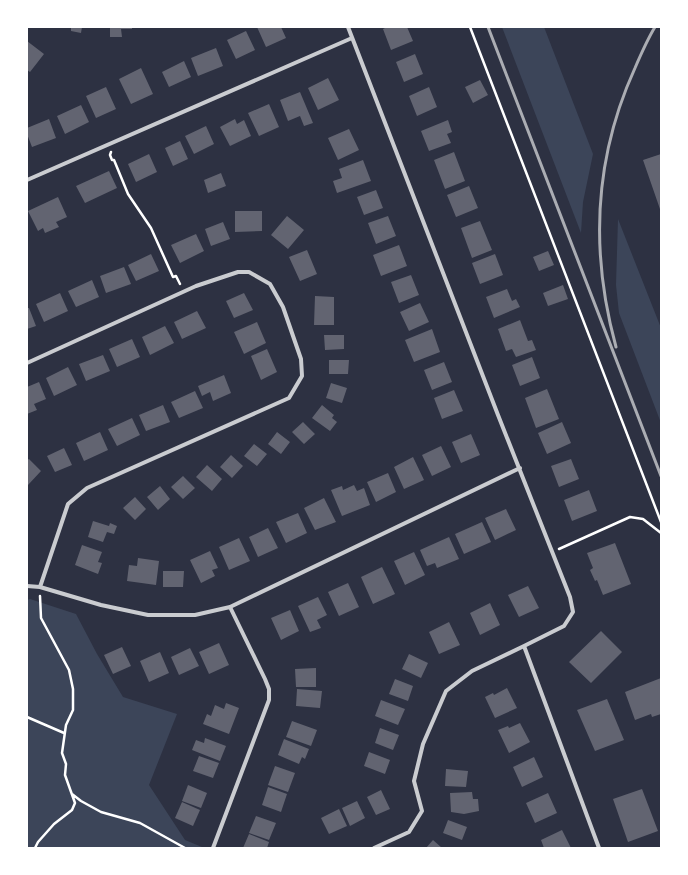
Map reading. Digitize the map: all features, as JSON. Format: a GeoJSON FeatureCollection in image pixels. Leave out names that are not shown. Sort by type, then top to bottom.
{"type":"FeatureCollection","features":[{"type":"Feature","properties":{"kind":"street"},"geometry":{"type":"LineString","coordinates":[[348,27],[570,597],[573,612],[564,626],[472,671],[446,691],[423,744],[414,781],[422,811],[409,832],[374,848]]}},
{"type":"Feature","properties":{"kind":"street"},"geometry":{"type":"LineString","coordinates":[[27,180],[352,38]]}},
{"type":"Feature","properties":{"kind":"street"},"geometry":{"type":"LineString","coordinates":[[27,363],[196,286],[238,272],[249,272],[270,284],[283,307],[301,359],[302,376],[289,398],[87,488],[68,504],[40,587]]}},
{"type":"Feature","properties":{"kind":"street"},"geometry":{"type":"LineString","coordinates":[[27,586],[40,587],[101,605],[148,615],[194,615],[230,607],[520,468]]}},
{"type":"Feature","properties":{"kind":"street"},"geometry":{"type":"LineString","coordinates":[[213,848],[269,700],[269,689],[265,679],[230,607]]}},
{"type":"Feature","properties":{"kind":"street"},"geometry":{"type":"LineString","coordinates":[[524,646],[599,848]]}},
{"type":"Feature","properties":{"kind":"path"},"geometry":{"type":"LineString","coordinates":[[470,27],[661,522]]}},
{"type":"Feature","properties":{"kind":"path"},"geometry":{"type":"LineString","coordinates":[[111,151],[110,155],[112,160],[114,160],[128,194],[151,228],[173,277],[176,276],[180,284]]}},
{"type":"Feature","properties":{"kind":"path"},"geometry":{"type":"LineString","coordinates":[[561,548],[630,517],[643,519],[661,533]]}},
{"type":"Feature","properties":{"kind":"path"},"geometry":{"type":"LineString","coordinates":[[35,848],[38,842],[54,824],[72,810],[75,803],[65,775],[66,764],[62,753],[66,725],[73,710],[73,689],[69,670],[41,618],[40,587]]}},
{"type":"Feature","properties":{"kind":"path"},"geometry":{"type":"LineString","coordinates":[[27,717],[64,733]]}},
{"type":"Feature","properties":{"kind":"path"},"geometry":{"type":"LineString","coordinates":[[72,794],[81,802],[101,812],[140,823],[185,848]]}},
{"type":"Feature","properties":{"kind":"shaded area"},"geometry":{"type":"Polygon","coordinates":[[[502,27],[544,27],[593,154],[583,202],[581,233],[502,27]]]}},
{"type":"Feature","properties":{"kind":"shaded area"},"geometry":{"type":"Polygon","coordinates":[[[618,219],[661,328],[661,423],[619,313],[616,285],[618,219]]]}},
{"type":"Feature","properties":{"kind":"shaded area"},"geometry":{"type":"Polygon","coordinates":[[[30,599],[76,614],[97,654],[123,697],[177,714],[149,785],[185,840],[202,847],[201,848],[27,848],[27,600],[30,599]]]}},
{"type":"Feature","properties":{"kind":"building"},"geometry":{"type":"Polygon","coordinates":[[[71,27],[82,27],[81,33],[71,31],[71,27]]]}},
{"type":"Feature","properties":{"kind":"building"},"geometry":{"type":"Polygon","coordinates":[[[110,27],[132,27],[132,29],[121,29],[122,37],[110,37],[110,27]]]}},
{"type":"Feature","properties":{"kind":"building"},"geometry":{"type":"Polygon","coordinates":[[[257,27],[281,27],[286,38],[266,47],[257,27]]]}},
{"type":"Feature","properties":{"kind":"building"},"geometry":{"type":"Polygon","coordinates":[[[387,27],[407,27],[413,41],[391,50],[383,29],[387,27]]]}},
{"type":"Feature","properties":{"kind":"building"},"geometry":{"type":"Polygon","coordinates":[[[246,31],[255,50],[236,59],[227,40],[246,31]]]}},
{"type":"Feature","properties":{"kind":"building"},"geometry":{"type":"Polygon","coordinates":[[[27,41],[44,54],[30,72],[27,70],[27,41]]]}},
{"type":"Feature","properties":{"kind":"building"},"geometry":{"type":"Polygon","coordinates":[[[216,48],[223,66],[198,76],[191,58],[216,48]]]}},
{"type":"Feature","properties":{"kind":"building"},"geometry":{"type":"Polygon","coordinates":[[[415,54],[423,74],[404,82],[396,62],[415,54]]]}},
{"type":"Feature","properties":{"kind":"building"},"geometry":{"type":"Polygon","coordinates":[[[184,61],[191,77],[169,87],[162,72],[184,61]]]}},
{"type":"Feature","properties":{"kind":"building"},"geometry":{"type":"Polygon","coordinates":[[[141,68],[153,94],[131,104],[119,79],[141,68]]]}},
{"type":"Feature","properties":{"kind":"building"},"geometry":{"type":"Polygon","coordinates":[[[328,78],[339,100],[318,110],[308,88],[328,78]]]}},
{"type":"Feature","properties":{"kind":"building"},"geometry":{"type":"Polygon","coordinates":[[[480,80],[488,95],[473,103],[465,87],[480,80]]]}},
{"type":"Feature","properties":{"kind":"building"},"geometry":{"type":"Polygon","coordinates":[[[106,87],[116,109],[96,118],[86,96],[106,87]]]}},
{"type":"Feature","properties":{"kind":"building"},"geometry":{"type":"Polygon","coordinates":[[[429,87],[437,107],[417,116],[409,96],[429,87]]]}},
{"type":"Feature","properties":{"kind":"building"},"geometry":{"type":"Polygon","coordinates":[[[300,92],[313,123],[304,126],[300,116],[288,121],[280,100],[300,92]]]}},
{"type":"Feature","properties":{"kind":"building"},"geometry":{"type":"Polygon","coordinates":[[[269,104],[279,127],[259,136],[248,113],[269,104]]]}},
{"type":"Feature","properties":{"kind":"building"},"geometry":{"type":"Polygon","coordinates":[[[81,105],[89,122],[65,134],[57,116],[81,105]]]}},
{"type":"Feature","properties":{"kind":"building"},"geometry":{"type":"Polygon","coordinates":[[[49,119],[56,138],[32,147],[27,134],[27,128],[49,119]]]}},
{"type":"Feature","properties":{"kind":"building"},"geometry":{"type":"Polygon","coordinates":[[[235,119],[237,124],[244,120],[251,136],[230,146],[220,127],[235,119]]]}},
{"type":"Feature","properties":{"kind":"building"},"geometry":{"type":"Polygon","coordinates":[[[448,120],[452,132],[447,134],[451,143],[429,151],[421,131],[448,120]]]}},
{"type":"Feature","properties":{"kind":"building"},"geometry":{"type":"Polygon","coordinates":[[[206,126],[214,144],[194,154],[185,136],[206,126]]]}},
{"type":"Feature","properties":{"kind":"building"},"geometry":{"type":"Polygon","coordinates":[[[349,129],[359,150],[338,160],[328,138],[349,129]]]}},
{"type":"Feature","properties":{"kind":"building"},"geometry":{"type":"Polygon","coordinates":[[[180,141],[188,159],[173,166],[165,148],[180,141]]]}},
{"type":"Feature","properties":{"kind":"building"},"geometry":{"type":"Polygon","coordinates":[[[454,152],[465,181],[445,189],[434,160],[454,152]]]}},
{"type":"Feature","properties":{"kind":"building"},"geometry":{"type":"Polygon","coordinates":[[[149,154],[157,172],[136,182],[128,164],[149,154]]]}},
{"type":"Feature","properties":{"kind":"building"},"geometry":{"type":"Polygon","coordinates":[[[661,154],[661,212],[643,160],[661,154]]]}},
{"type":"Feature","properties":{"kind":"building"},"geometry":{"type":"Polygon","coordinates":[[[363,160],[371,181],[337,193],[333,181],[342,178],[339,169],[363,160]]]}},
{"type":"Feature","properties":{"kind":"building"},"geometry":{"type":"Polygon","coordinates":[[[109,171],[117,188],[85,203],[76,186],[109,171]]]}},
{"type":"Feature","properties":{"kind":"building"},"geometry":{"type":"Polygon","coordinates":[[[221,173],[226,186],[208,193],[204,180],[221,173]]]}},
{"type":"Feature","properties":{"kind":"building"},"geometry":{"type":"Polygon","coordinates":[[[469,186],[478,208],[456,217],[447,195],[469,186]]]}},
{"type":"Feature","properties":{"kind":"building"},"geometry":{"type":"Polygon","coordinates":[[[376,190],[383,208],[364,215],[357,197],[376,190]]]}},
{"type":"Feature","properties":{"kind":"building"},"geometry":{"type":"Polygon","coordinates":[[[58,197],[67,217],[56,222],[59,227],[45,233],[43,228],[38,231],[28,211],[58,197]]]}},
{"type":"Feature","properties":{"kind":"building"},"geometry":{"type":"Polygon","coordinates":[[[235,211],[262,211],[262,231],[235,232],[235,211]]]}},
{"type":"Feature","properties":{"kind":"building"},"geometry":{"type":"Polygon","coordinates":[[[287,216],[304,230],[288,249],[271,235],[287,216]]]}},
{"type":"Feature","properties":{"kind":"building"},"geometry":{"type":"Polygon","coordinates":[[[388,216],[396,236],[376,244],[368,223],[388,216]]]}},
{"type":"Feature","properties":{"kind":"building"},"geometry":{"type":"Polygon","coordinates":[[[480,221],[492,250],[472,258],[461,228],[480,221]]]}},
{"type":"Feature","properties":{"kind":"building"},"geometry":{"type":"Polygon","coordinates":[[[223,222],[230,239],[211,246],[205,229],[223,222]]]}},
{"type":"Feature","properties":{"kind":"building"},"geometry":{"type":"Polygon","coordinates":[[[196,234],[204,251],[180,263],[171,245],[196,234]]]}},
{"type":"Feature","properties":{"kind":"building"},"geometry":{"type":"Polygon","coordinates":[[[399,245],[407,266],[381,276],[373,255],[399,245]]]}},
{"type":"Feature","properties":{"kind":"building"},"geometry":{"type":"Polygon","coordinates":[[[307,250],[317,274],[300,281],[289,257],[307,250]]]}},
{"type":"Feature","properties":{"kind":"building"},"geometry":{"type":"Polygon","coordinates":[[[548,251],[554,265],[539,271],[533,257],[548,251]]]}},
{"type":"Feature","properties":{"kind":"building"},"geometry":{"type":"Polygon","coordinates":[[[151,254],[159,271],[136,281],[128,265],[151,254]]]}},
{"type":"Feature","properties":{"kind":"building"},"geometry":{"type":"Polygon","coordinates":[[[495,254],[503,275],[480,284],[472,263],[495,254]]]}},
{"type":"Feature","properties":{"kind":"building"},"geometry":{"type":"Polygon","coordinates":[[[124,267],[131,284],[106,293],[100,276],[124,267]]]}},
{"type":"Feature","properties":{"kind":"building"},"geometry":{"type":"Polygon","coordinates":[[[411,275],[419,295],[399,303],[391,282],[411,275]]]}},
{"type":"Feature","properties":{"kind":"building"},"geometry":{"type":"Polygon","coordinates":[[[92,280],[99,297],[76,307],[68,291],[92,280]]]}},
{"type":"Feature","properties":{"kind":"building"},"geometry":{"type":"Polygon","coordinates":[[[563,285],[568,299],[548,306],[543,293],[563,285]]]}},
{"type":"Feature","properties":{"kind":"building"},"geometry":{"type":"Polygon","coordinates":[[[507,289],[512,301],[516,299],[520,307],[494,318],[486,297],[507,289]]]}},
{"type":"Feature","properties":{"kind":"building"},"geometry":{"type":"Polygon","coordinates":[[[60,293],[68,311],[44,322],[36,304],[60,293]]]}},
{"type":"Feature","properties":{"kind":"building"},"geometry":{"type":"Polygon","coordinates":[[[244,293],[253,310],[234,318],[226,301],[244,293]]]}},
{"type":"Feature","properties":{"kind":"building"},"geometry":{"type":"Polygon","coordinates":[[[315,296],[334,297],[334,325],[314,325],[315,296]]]}},
{"type":"Feature","properties":{"kind":"building"},"geometry":{"type":"Polygon","coordinates":[[[420,303],[429,322],[409,331],[400,312],[420,303]]]}},
{"type":"Feature","properties":{"kind":"building"},"geometry":{"type":"Polygon","coordinates":[[[27,308],[29,308],[36,326],[27,329],[27,308]]]}},
{"type":"Feature","properties":{"kind":"building"},"geometry":{"type":"Polygon","coordinates":[[[197,311],[206,328],[182,339],[174,322],[197,311]]]}},
{"type":"Feature","properties":{"kind":"building"},"geometry":{"type":"Polygon","coordinates":[[[520,320],[528,341],[532,340],[536,350],[516,357],[512,349],[506,351],[498,329],[520,320]]]}},
{"type":"Feature","properties":{"kind":"building"},"geometry":{"type":"Polygon","coordinates":[[[257,322],[266,343],[244,354],[234,332],[257,322]]]}},
{"type":"Feature","properties":{"kind":"building"},"geometry":{"type":"Polygon","coordinates":[[[165,326],[174,343],[150,355],[142,337],[165,326]]]}},
{"type":"Feature","properties":{"kind":"building"},"geometry":{"type":"Polygon","coordinates":[[[432,329],[440,352],[414,362],[405,340],[432,329]]]}},
{"type":"Feature","properties":{"kind":"building"},"geometry":{"type":"Polygon","coordinates":[[[324,335],[344,335],[344,349],[325,350],[324,335]]]}},
{"type":"Feature","properties":{"kind":"building"},"geometry":{"type":"Polygon","coordinates":[[[132,339],[140,357],[117,367],[109,349],[132,339]]]}},
{"type":"Feature","properties":{"kind":"building"},"geometry":{"type":"Polygon","coordinates":[[[267,349],[277,372],[261,380],[251,356],[267,349]]]}},
{"type":"Feature","properties":{"kind":"building"},"geometry":{"type":"Polygon","coordinates":[[[103,355],[110,371],[86,381],[79,364],[103,355]]]}},
{"type":"Feature","properties":{"kind":"building"},"geometry":{"type":"Polygon","coordinates":[[[532,357],[540,378],[520,386],[512,365],[532,357]]]}},
{"type":"Feature","properties":{"kind":"building"},"geometry":{"type":"Polygon","coordinates":[[[329,360],[349,360],[348,374],[329,374],[329,360]]]}},
{"type":"Feature","properties":{"kind":"building"},"geometry":{"type":"Polygon","coordinates":[[[444,362],[452,382],[432,390],[424,370],[444,362]]]}},
{"type":"Feature","properties":{"kind":"building"},"geometry":{"type":"Polygon","coordinates":[[[68,367],[77,385],[54,396],[46,378],[68,367]]]}},
{"type":"Feature","properties":{"kind":"building"},"geometry":{"type":"Polygon","coordinates":[[[224,375],[231,393],[213,401],[210,392],[202,396],[198,386],[224,375]]]}},
{"type":"Feature","properties":{"kind":"building"},"geometry":{"type":"Polygon","coordinates":[[[39,382],[46,399],[34,404],[37,410],[27,414],[27,387],[39,382]]]}},
{"type":"Feature","properties":{"kind":"building"},"geometry":{"type":"Polygon","coordinates":[[[331,383],[347,388],[342,403],[326,398],[331,383]]]}},
{"type":"Feature","properties":{"kind":"building"},"geometry":{"type":"Polygon","coordinates":[[[547,389],[559,419],[536,428],[525,398],[547,389]]]}},
{"type":"Feature","properties":{"kind":"building"},"geometry":{"type":"Polygon","coordinates":[[[454,390],[463,411],[442,419],[434,398],[454,390]]]}},
{"type":"Feature","properties":{"kind":"building"},"geometry":{"type":"Polygon","coordinates":[[[195,391],[203,408],[179,418],[171,402],[195,391]]]}},
{"type":"Feature","properties":{"kind":"building"},"geometry":{"type":"Polygon","coordinates":[[[163,405],[170,422],[146,431],[139,415],[163,405]]]}},
{"type":"Feature","properties":{"kind":"building"},"geometry":{"type":"Polygon","coordinates":[[[322,405],[334,415],[332,418],[337,422],[330,431],[312,418],[322,405]]]}},
{"type":"Feature","properties":{"kind":"building"},"geometry":{"type":"Polygon","coordinates":[[[132,418],[140,435],[117,446],[108,429],[132,418]]]}},
{"type":"Feature","properties":{"kind":"building"},"geometry":{"type":"Polygon","coordinates":[[[303,422],[315,434],[304,444],[292,432],[303,422]]]}},
{"type":"Feature","properties":{"kind":"building"},"geometry":{"type":"Polygon","coordinates":[[[562,422],[571,443],[547,454],[538,433],[562,422]]]}},
{"type":"Feature","properties":{"kind":"building"},"geometry":{"type":"Polygon","coordinates":[[[100,432],[108,450],[84,461],[76,443],[100,432]]]}},
{"type":"Feature","properties":{"kind":"building"},"geometry":{"type":"Polygon","coordinates":[[[277,432],[290,442],[281,454],[268,444],[277,432]]]}},
{"type":"Feature","properties":{"kind":"building"},"geometry":{"type":"Polygon","coordinates":[[[471,434],[480,455],[461,463],[452,442],[471,434]]]}},
{"type":"Feature","properties":{"kind":"building"},"geometry":{"type":"Polygon","coordinates":[[[254,444],[267,454],[257,466],[244,456],[254,444]]]}},
{"type":"Feature","properties":{"kind":"building"},"geometry":{"type":"Polygon","coordinates":[[[441,446],[451,467],[432,476],[422,455],[441,446]]]}},
{"type":"Feature","properties":{"kind":"building"},"geometry":{"type":"Polygon","coordinates":[[[64,448],[72,465],[55,472],[47,456],[64,448]]]}},
{"type":"Feature","properties":{"kind":"building"},"geometry":{"type":"Polygon","coordinates":[[[231,455],[243,466],[232,478],[220,467],[231,455]]]}},
{"type":"Feature","properties":{"kind":"building"},"geometry":{"type":"Polygon","coordinates":[[[413,457],[424,480],[404,489],[394,467],[413,457]]]}},
{"type":"Feature","properties":{"kind":"building"},"geometry":{"type":"Polygon","coordinates":[[[29,459],[41,471],[28,485],[27,460],[29,459]]]}},
{"type":"Feature","properties":{"kind":"building"},"geometry":{"type":"Polygon","coordinates":[[[571,459],[579,479],[559,487],[551,466],[571,459]]]}},
{"type":"Feature","properties":{"kind":"building"},"geometry":{"type":"Polygon","coordinates":[[[207,465],[222,479],[212,491],[196,477],[207,465]]]}},
{"type":"Feature","properties":{"kind":"building"},"geometry":{"type":"Polygon","coordinates":[[[388,473],[396,492],[376,502],[367,482],[388,473]]]}},
{"type":"Feature","properties":{"kind":"building"},"geometry":{"type":"Polygon","coordinates":[[[183,476],[195,488],[183,499],[171,487],[183,476]]]}},
{"type":"Feature","properties":{"kind":"building"},"geometry":{"type":"Polygon","coordinates":[[[354,485],[357,491],[364,488],[370,505],[342,516],[331,490],[342,486],[343,490],[354,485]]]}},
{"type":"Feature","properties":{"kind":"building"},"geometry":{"type":"Polygon","coordinates":[[[160,486],[170,499],[158,510],[147,497],[160,486]]]}},
{"type":"Feature","properties":{"kind":"building"},"geometry":{"type":"Polygon","coordinates":[[[589,490],[597,511],[572,521],[564,500],[589,490]]]}},
{"type":"Feature","properties":{"kind":"building"},"geometry":{"type":"Polygon","coordinates":[[[135,497],[146,509],[135,520],[123,508],[135,497]]]}},
{"type":"Feature","properties":{"kind":"building"},"geometry":{"type":"Polygon","coordinates":[[[324,498],[336,522],[315,530],[304,508],[324,498]]]}},
{"type":"Feature","properties":{"kind":"building"},"geometry":{"type":"Polygon","coordinates":[[[506,509],[516,530],[495,540],[485,518],[506,509]]]}},
{"type":"Feature","properties":{"kind":"building"},"geometry":{"type":"Polygon","coordinates":[[[298,513],[307,533],[286,543],[276,522],[298,513]]]}},
{"type":"Feature","properties":{"kind":"building"},"geometry":{"type":"Polygon","coordinates":[[[93,521],[109,526],[110,523],[117,526],[114,534],[107,532],[103,542],[88,537],[93,521]]]}},
{"type":"Feature","properties":{"kind":"building"},"geometry":{"type":"Polygon","coordinates":[[[482,522],[491,542],[464,554],[455,534],[482,522]]]}},
{"type":"Feature","properties":{"kind":"building"},"geometry":{"type":"Polygon","coordinates":[[[268,528],[278,548],[258,557],[249,537],[268,528]]]}},
{"type":"Feature","properties":{"kind":"building"},"geometry":{"type":"Polygon","coordinates":[[[449,537],[459,559],[437,568],[435,563],[427,566],[420,550],[449,537]]]}},
{"type":"Feature","properties":{"kind":"building"},"geometry":{"type":"Polygon","coordinates":[[[239,538],[250,561],[229,570],[219,547],[239,538]]]}},
{"type":"Feature","properties":{"kind":"building"},"geometry":{"type":"Polygon","coordinates":[[[615,543],[631,584],[603,595],[597,580],[595,581],[590,570],[593,568],[587,553],[615,543]]]}},
{"type":"Feature","properties":{"kind":"building"},"geometry":{"type":"Polygon","coordinates":[[[82,545],[102,552],[98,562],[102,563],[98,574],[75,565],[82,545]]]}},
{"type":"Feature","properties":{"kind":"building"},"geometry":{"type":"Polygon","coordinates":[[[210,551],[218,568],[212,570],[215,576],[201,583],[190,560],[210,551]]]}},
{"type":"Feature","properties":{"kind":"building"},"geometry":{"type":"Polygon","coordinates":[[[414,552],[425,575],[405,585],[394,561],[414,552]]]}},
{"type":"Feature","properties":{"kind":"building"},"geometry":{"type":"Polygon","coordinates":[[[138,558],[159,561],[156,585],[127,581],[129,565],[137,566],[138,558]]]}},
{"type":"Feature","properties":{"kind":"building"},"geometry":{"type":"Polygon","coordinates":[[[382,567],[395,594],[373,604],[361,577],[382,567]]]}},
{"type":"Feature","properties":{"kind":"building"},"geometry":{"type":"Polygon","coordinates":[[[163,571],[184,571],[183,587],[163,587],[163,571]]]}},
{"type":"Feature","properties":{"kind":"building"},"geometry":{"type":"Polygon","coordinates":[[[348,583],[359,607],[339,616],[328,592],[348,583]]]}},
{"type":"Feature","properties":{"kind":"building"},"geometry":{"type":"Polygon","coordinates":[[[528,586],[539,608],[519,617],[508,595],[528,586]]]}},
{"type":"Feature","properties":{"kind":"building"},"geometry":{"type":"Polygon","coordinates":[[[318,597],[327,615],[317,620],[321,628],[310,632],[298,606],[318,597]]]}},
{"type":"Feature","properties":{"kind":"building"},"geometry":{"type":"Polygon","coordinates":[[[490,603],[500,625],[480,635],[470,613],[490,603]]]}},
{"type":"Feature","properties":{"kind":"building"},"geometry":{"type":"Polygon","coordinates":[[[290,610],[299,631],[281,640],[271,618],[290,610]]]}},
{"type":"Feature","properties":{"kind":"building"},"geometry":{"type":"Polygon","coordinates":[[[449,622],[460,645],[439,654],[429,632],[449,622]]]}},
{"type":"Feature","properties":{"kind":"building"},"geometry":{"type":"Polygon","coordinates":[[[601,631],[622,652],[591,683],[569,662],[601,631]]]}},
{"type":"Feature","properties":{"kind":"building"},"geometry":{"type":"Polygon","coordinates":[[[219,643],[229,665],[209,674],[199,652],[219,643]]]}},
{"type":"Feature","properties":{"kind":"building"},"geometry":{"type":"Polygon","coordinates":[[[122,647],[131,666],[113,674],[104,655],[122,647]]]}},
{"type":"Feature","properties":{"kind":"building"},"geometry":{"type":"Polygon","coordinates":[[[190,648],[199,666],[179,675],[171,657],[190,648]]]}},
{"type":"Feature","properties":{"kind":"building"},"geometry":{"type":"Polygon","coordinates":[[[160,652],[169,673],[149,682],[140,661],[160,652]]]}},
{"type":"Feature","properties":{"kind":"building"},"geometry":{"type":"Polygon","coordinates":[[[409,654],[428,663],[421,678],[402,669],[409,654]]]}},
{"type":"Feature","properties":{"kind":"building"},"geometry":{"type":"Polygon","coordinates":[[[316,668],[316,687],[296,687],[295,669],[316,668]]]}},
{"type":"Feature","properties":{"kind":"building"},"geometry":{"type":"Polygon","coordinates":[[[661,678],[661,714],[652,717],[651,714],[635,720],[625,692],[661,678]]]}},
{"type":"Feature","properties":{"kind":"building"},"geometry":{"type":"Polygon","coordinates":[[[395,679],[413,686],[408,701],[389,694],[395,679]]]}},
{"type":"Feature","properties":{"kind":"building"},"geometry":{"type":"Polygon","coordinates":[[[507,688],[517,708],[495,718],[485,697],[493,693],[494,695],[507,688]]]}},
{"type":"Feature","properties":{"kind":"building"},"geometry":{"type":"Polygon","coordinates":[[[297,689],[322,691],[320,708],[296,706],[297,689]]]}},
{"type":"Feature","properties":{"kind":"building"},"geometry":{"type":"Polygon","coordinates":[[[607,699],[624,740],[595,751],[577,710],[607,699]]]}},
{"type":"Feature","properties":{"kind":"building"},"geometry":{"type":"Polygon","coordinates":[[[381,700],[405,709],[398,725],[375,716],[381,700]]]}},
{"type":"Feature","properties":{"kind":"building"},"geometry":{"type":"Polygon","coordinates":[[[226,703],[239,708],[229,734],[203,724],[207,714],[211,716],[215,705],[224,709],[226,703]]]}},
{"type":"Feature","properties":{"kind":"building"},"geometry":{"type":"Polygon","coordinates":[[[292,721],[317,730],[311,746],[286,737],[292,721]]]}},
{"type":"Feature","properties":{"kind":"building"},"geometry":{"type":"Polygon","coordinates":[[[520,723],[530,742],[509,753],[498,730],[508,726],[509,728],[520,723]]]}},
{"type":"Feature","properties":{"kind":"building"},"geometry":{"type":"Polygon","coordinates":[[[380,728],[399,735],[393,750],[375,743],[380,728]]]}},
{"type":"Feature","properties":{"kind":"building"},"geometry":{"type":"Polygon","coordinates":[[[205,738],[226,746],[220,761],[192,750],[196,740],[204,743],[205,738]]]}},
{"type":"Feature","properties":{"kind":"building"},"geometry":{"type":"Polygon","coordinates":[[[284,739],[309,749],[305,759],[302,757],[299,764],[278,755],[284,739]]]}},
{"type":"Feature","properties":{"kind":"building"},"geometry":{"type":"Polygon","coordinates":[[[369,752],[390,760],[385,774],[364,766],[369,752]]]}},
{"type":"Feature","properties":{"kind":"building"},"geometry":{"type":"Polygon","coordinates":[[[199,756],[219,763],[213,778],[193,771],[199,756]]]}},
{"type":"Feature","properties":{"kind":"building"},"geometry":{"type":"Polygon","coordinates":[[[534,757],[543,777],[522,787],[513,767],[534,757]]]}},
{"type":"Feature","properties":{"kind":"building"},"geometry":{"type":"Polygon","coordinates":[[[275,766],[295,773],[288,792],[268,785],[275,766]]]}},
{"type":"Feature","properties":{"kind":"building"},"geometry":{"type":"Polygon","coordinates":[[[446,769],[468,771],[466,787],[445,786],[446,769]]]}},
{"type":"Feature","properties":{"kind":"building"},"geometry":{"type":"Polygon","coordinates":[[[188,785],[207,793],[201,808],[182,801],[188,785]]]}},
{"type":"Feature","properties":{"kind":"building"},"geometry":{"type":"Polygon","coordinates":[[[268,787],[287,794],[281,812],[262,805],[268,787]]]}},
{"type":"Feature","properties":{"kind":"building"},"geometry":{"type":"Polygon","coordinates":[[[642,789],[658,831],[628,842],[613,799],[642,789]]]}},
{"type":"Feature","properties":{"kind":"building"},"geometry":{"type":"Polygon","coordinates":[[[381,790],[390,809],[376,815],[367,797],[381,790]]]}},
{"type":"Feature","properties":{"kind":"building"},"geometry":{"type":"Polygon","coordinates":[[[472,792],[473,799],[478,799],[479,811],[464,814],[451,812],[450,793],[472,792]]]}},
{"type":"Feature","properties":{"kind":"building"},"geometry":{"type":"Polygon","coordinates":[[[548,793],[557,813],[535,823],[526,803],[548,793]]]}},
{"type":"Feature","properties":{"kind":"building"},"geometry":{"type":"Polygon","coordinates":[[[357,801],[365,818],[350,826],[342,808],[357,801]]]}},
{"type":"Feature","properties":{"kind":"building"},"geometry":{"type":"Polygon","coordinates":[[[182,802],[200,810],[193,826],[175,818],[182,802]]]}},
{"type":"Feature","properties":{"kind":"building"},"geometry":{"type":"Polygon","coordinates":[[[339,809],[347,826],[329,834],[321,818],[339,809]]]}},
{"type":"Feature","properties":{"kind":"building"},"geometry":{"type":"Polygon","coordinates":[[[256,816],[276,823],[269,840],[249,833],[256,816]]]}},
{"type":"Feature","properties":{"kind":"building"},"geometry":{"type":"Polygon","coordinates":[[[448,820],[467,827],[462,840],[443,833],[448,820]]]}},
{"type":"Feature","properties":{"kind":"building"},"geometry":{"type":"Polygon","coordinates":[[[562,830],[571,848],[544,848],[541,840],[562,830]]]}},
{"type":"Feature","properties":{"kind":"building"},"geometry":{"type":"Polygon","coordinates":[[[249,834],[269,842],[267,848],[243,848],[249,834]]]}},
{"type":"Feature","properties":{"kind":"building"},"geometry":{"type":"Polygon","coordinates":[[[433,840],[442,848],[426,848],[433,840]]]}},
{"type":"Feature","properties":{"kind":"railway"},"geometry":{"type":"LineString","coordinates":[[488,27],[661,476]]}},
{"type":"Feature","properties":{"kind":"railway"},"geometry":{"type":"LineString","coordinates":[[616,347],[602,276],[600,206],[604,171],[611,136],[621,102],[642,52],[655,27]]}}]}
